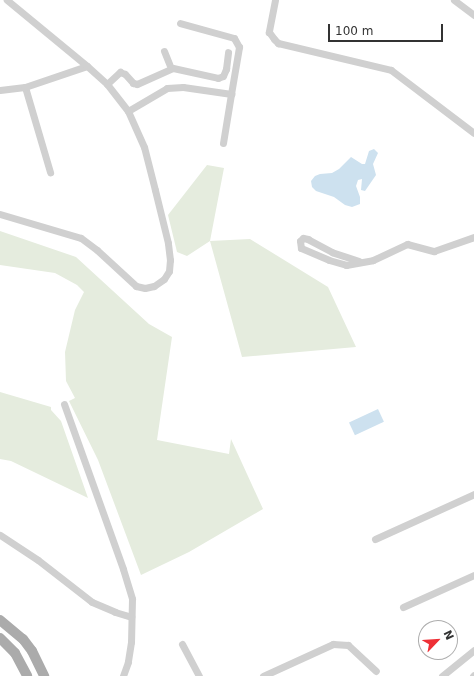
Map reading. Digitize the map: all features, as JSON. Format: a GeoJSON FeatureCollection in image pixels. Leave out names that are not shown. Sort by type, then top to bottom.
{"type":"FeatureCollection","features":[{"type":"Feature","properties":{"kind":"main road"},"geometry":{"type":"LineString","coordinates":[[0,620],[23,639],[32,651],[44,676]]}},
{"type":"Feature","properties":{"kind":"main road"},"geometry":{"type":"LineString","coordinates":[[0,638],[15,653],[27,676]]}},
{"type":"Feature","properties":{"kind":"street"},"geometry":{"type":"LineString","coordinates":[[0,214],[81,238],[98,250],[136,286],[145,288],[154,286],[164,279],[169,271],[170,260],[168,243],[144,147],[128,111],[107,84],[88,66],[7,0]]}},
{"type":"Feature","properties":{"kind":"street"},"geometry":{"type":"LineString","coordinates":[[275,0],[269,32],[278,43],[391,70],[474,133]]}},
{"type":"Feature","properties":{"kind":"street"},"geometry":{"type":"LineString","coordinates":[[454,0],[474,15]]}},
{"type":"Feature","properties":{"kind":"street"},"geometry":{"type":"LineString","coordinates":[[180,23],[234,38],[239,47],[223,143]]}},
{"type":"Feature","properties":{"kind":"street"},"geometry":{"type":"LineString","coordinates":[[164,52],[171,68]]}},
{"type":"Feature","properties":{"kind":"street"},"geometry":{"type":"LineString","coordinates":[[107,84],[120,72],[125,74],[133,83],[137,84],[171,68],[218,78],[223,76],[226,69],[228,52]]}},
{"type":"Feature","properties":{"kind":"street"},"geometry":{"type":"LineString","coordinates":[[0,90],[25,87],[88,66]]}},
{"type":"Feature","properties":{"kind":"street"},"geometry":{"type":"LineString","coordinates":[[25,87],[50,172]]}},
{"type":"Feature","properties":{"kind":"street"},"geometry":{"type":"LineString","coordinates":[[128,111],[167,88],[183,87],[231,94]]}},
{"type":"Feature","properties":{"kind":"street"},"geometry":{"type":"LineString","coordinates":[[359,262],[332,252],[308,239],[302,238],[300,241],[301,248],[329,260],[346,265],[373,260],[407,244],[434,251],[474,237]]}},
{"type":"Feature","properties":{"kind":"street"},"geometry":{"type":"LineString","coordinates":[[64,404],[123,569],[132,600],[131,642],[128,662],[123,676]]}},
{"type":"Feature","properties":{"kind":"street"},"geometry":{"type":"LineString","coordinates":[[375,539],[474,494]]}},
{"type":"Feature","properties":{"kind":"street"},"geometry":{"type":"LineString","coordinates":[[0,535],[38,560],[92,602],[115,612],[131,616]]}},
{"type":"Feature","properties":{"kind":"street"},"geometry":{"type":"LineString","coordinates":[[403,607],[474,575]]}},
{"type":"Feature","properties":{"kind":"street"},"geometry":{"type":"LineString","coordinates":[[182,644],[199,676]]}},
{"type":"Feature","properties":{"kind":"street"},"geometry":{"type":"LineString","coordinates":[[263,676],[333,644],[348,645],[376,671]]}},
{"type":"Feature","properties":{"kind":"street"},"geometry":{"type":"LineString","coordinates":[[442,676],[474,650]]}},
{"type":"Feature","properties":{"kind":"shaded area"},"geometry":{"type":"Polygon","coordinates":[[[207,165],[224,168],[210,241],[187,256],[177,252],[168,215],[207,165]]]}},
{"type":"Feature","properties":{"kind":"shaded area"},"geometry":{"type":"Polygon","coordinates":[[[0,231],[76,257],[149,324],[172,337],[157,440],[229,454],[231,439],[263,509],[189,552],[141,575],[98,460],[69,401],[75,398],[66,381],[65,352],[75,310],[84,292],[77,285],[55,273],[0,265],[0,231]]]}},
{"type":"Feature","properties":{"kind":"shaded area"},"geometry":{"type":"Polygon","coordinates":[[[250,239],[328,287],[356,347],[242,357],[210,241],[250,239]]]}},
{"type":"Feature","properties":{"kind":"shaded area"},"geometry":{"type":"Polygon","coordinates":[[[0,392],[51,407],[51,410],[61,421],[88,498],[11,461],[0,459],[0,392]]]}},
{"type":"Feature","properties":{"kind":"water"},"geometry":{"type":"Polygon","coordinates":[[[374,149],[378,153],[373,164],[376,175],[365,191],[361,190],[362,179],[358,180],[356,186],[360,197],[360,204],[352,207],[345,205],[334,197],[316,191],[312,187],[311,181],[315,176],[332,173],[339,169],[351,157],[362,164],[365,164],[369,151],[374,149]]]}},
{"type":"Feature","properties":{"kind":"water"},"geometry":{"type":"Polygon","coordinates":[[[378,409],[384,422],[355,435],[349,423],[378,409]]]}}]}
